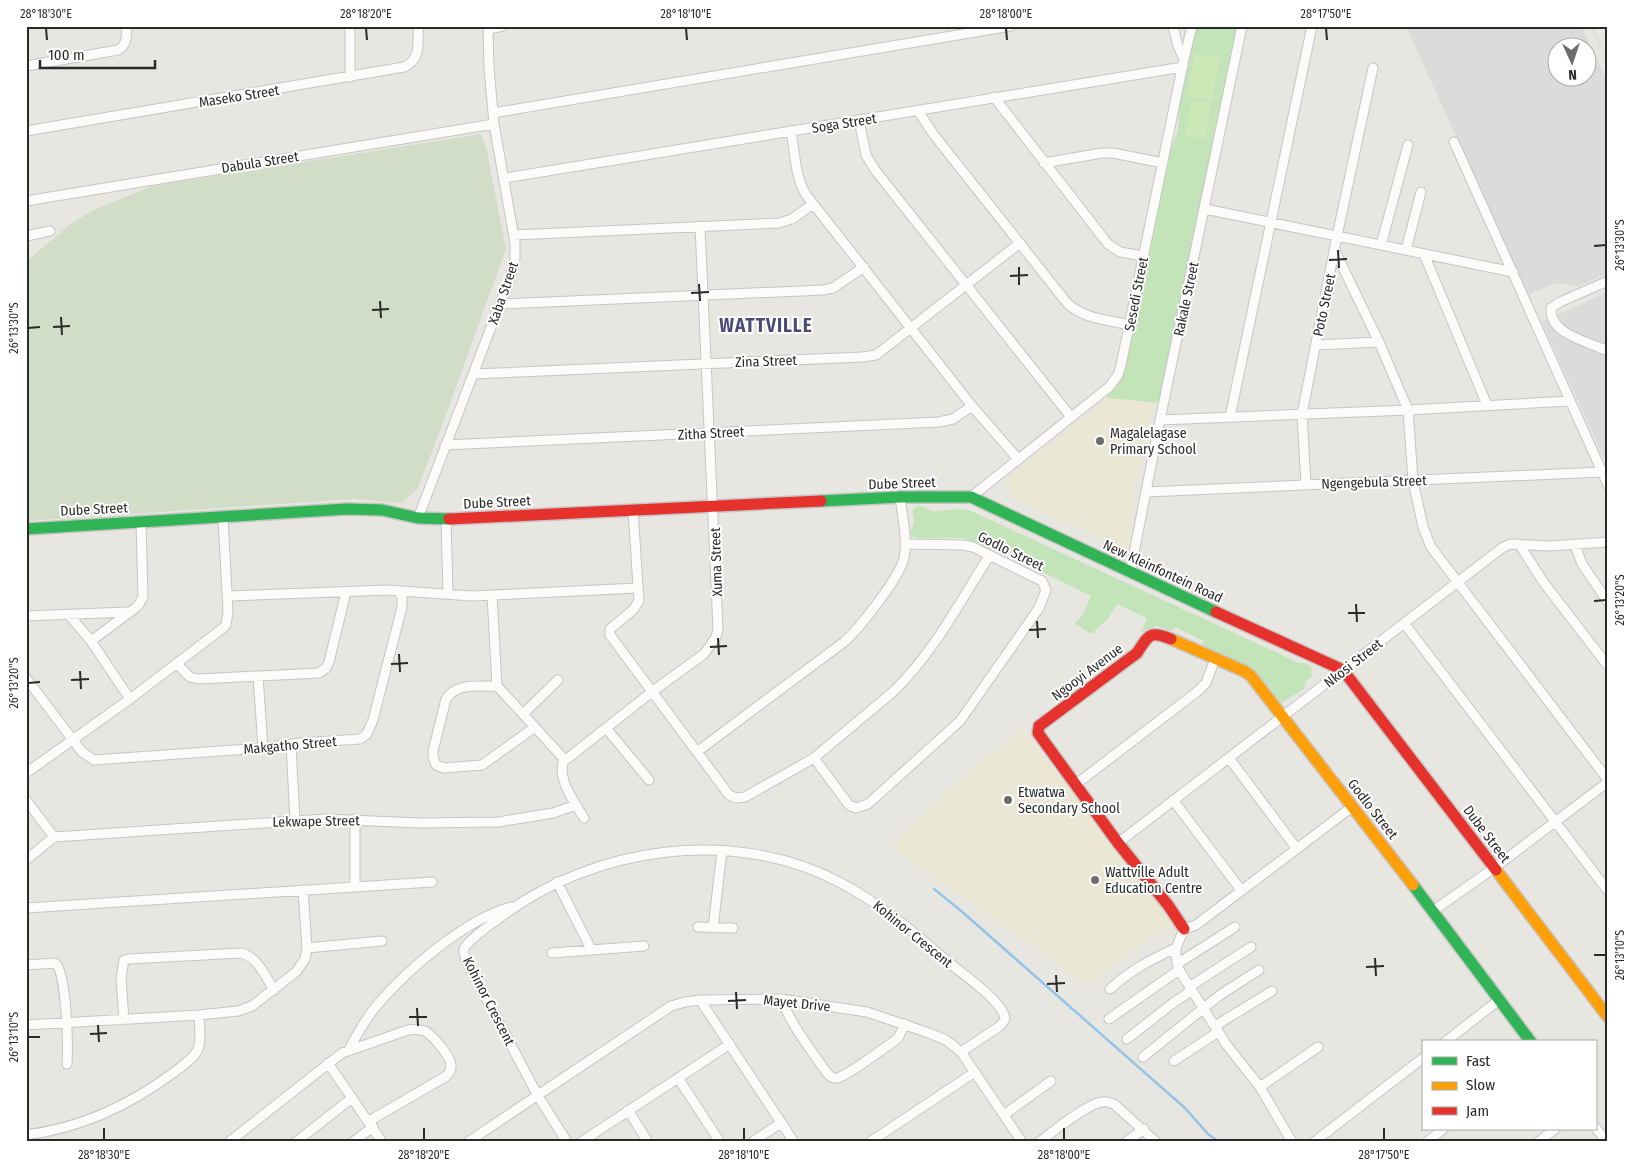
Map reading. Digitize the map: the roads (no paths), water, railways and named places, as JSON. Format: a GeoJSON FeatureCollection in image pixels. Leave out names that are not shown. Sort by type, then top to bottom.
{"type":"FeatureCollection","features":[{"type":"Feature","properties":{"kind":"street"},"geometry":{"type":"LineString","coordinates":[[26,66],[118,50],[126,41],[126,26]]}},
{"type":"Feature","properties":{"kind":"street"},"geometry":{"type":"LineString","coordinates":[[350,26],[350,78]]}},
{"type":"Feature","properties":{"kind":"street","name":"Maseko Street"},"geometry":{"type":"LineString","coordinates":[[26,132],[404,68],[411,63],[418,52],[418,26]]}},
{"type":"Feature","properties":{"kind":"street"},"geometry":{"type":"LineString","coordinates":[[488,28],[503,26]]}},
{"type":"Feature","properties":{"kind":"street"},"geometry":{"type":"LineString","coordinates":[[493,113],[1011,26]]}},
{"type":"Feature","properties":{"kind":"street"},"geometry":{"type":"LineString","coordinates":[[1173,26],[1183,62]]}},
{"type":"Feature","properties":{"kind":"street","name":"Sesedi Street"},"geometry":{"type":"LineString","coordinates":[[971,497],[1071,417],[1114,381],[1118,375],[1192,26]]}},
{"type":"Feature","properties":{"kind":"street","name":"Rakale Street"},"geometry":{"type":"LineString","coordinates":[[1130,573],[1242,26]]}},
{"type":"Feature","properties":{"kind":"street"},"geometry":{"type":"LineString","coordinates":[[1230,417],[1312,26]]}},
{"type":"Feature","properties":{"kind":"street","name":"Xaba Street"},"geometry":{"type":"LineString","coordinates":[[418,518],[516,259],[505,178],[494,124],[488,68],[488,28]]}},
{"type":"Feature","properties":{"kind":"street","name":"Soga Street"},"geometry":{"type":"LineString","coordinates":[[505,178],[918,111],[1183,62]]}},
{"type":"Feature","properties":{"kind":"street","name":"Poto Street"},"geometry":{"type":"LineString","coordinates":[[1306,485],[1302,414],[1373,68]]}},
{"type":"Feature","properties":{"kind":"street"},"geometry":{"type":"LineString","coordinates":[[994,97],[1108,244],[1120,252],[1143,256]]}},
{"type":"Feature","properties":{"kind":"street"},"geometry":{"type":"LineString","coordinates":[[918,111],[934,135],[1072,308],[1085,315],[1130,325]]}},
{"type":"Feature","properties":{"kind":"street"},"geometry":{"type":"LineString","coordinates":[[859,120],[866,155],[875,170],[1071,417]]}},
{"type":"Feature","properties":{"kind":"street","name":"Dabula Street"},"geometry":{"type":"LineString","coordinates":[[26,201],[494,124]]}},
{"type":"Feature","properties":{"kind":"street"},"geometry":{"type":"LineString","coordinates":[[792,132],[803,190],[972,406],[1018,459]]}},
{"type":"Feature","properties":{"kind":"street"},"geometry":{"type":"LineString","coordinates":[[1454,142],[1608,485]]}},
{"type":"Feature","properties":{"kind":"street"},"geometry":{"type":"LineString","coordinates":[[1381,245],[1408,145]]}},
{"type":"Feature","properties":{"kind":"street"},"geometry":{"type":"LineString","coordinates":[[1044,163],[1088,155],[1114,153],[1163,163]]}},
{"type":"Feature","properties":{"kind":"street"},"geometry":{"type":"LineString","coordinates":[[1406,250],[1421,192]]}},
{"type":"Feature","properties":{"kind":"street"},"geometry":{"type":"LineString","coordinates":[[514,235],[788,221],[813,204]]}},
{"type":"Feature","properties":{"kind":"street"},"geometry":{"type":"LineString","coordinates":[[1205,209],[1514,272]]}},
{"type":"Feature","properties":{"kind":"street","name":"Xuma Street"},"geometry":{"type":"LineString","coordinates":[[565,760],[653,691],[704,654],[716,637],[718,614],[714,506],[700,226]]}},
{"type":"Feature","properties":{"kind":"street"},"geometry":{"type":"LineString","coordinates":[[26,236],[50,231]]}},
{"type":"Feature","properties":{"kind":"street","name":"Zina Street"},"geometry":{"type":"LineString","coordinates":[[474,374],[872,356],[880,354],[1020,243]]}},
{"type":"Feature","properties":{"kind":"street"},"geometry":{"type":"LineString","coordinates":[[1335,251],[1380,342],[1408,410],[1413,481],[1426,538],[1608,781],[1494,868],[1433,911]]}},
{"type":"Feature","properties":{"kind":"street"},"geometry":{"type":"LineString","coordinates":[[1424,254],[1487,405]]}},
{"type":"Feature","properties":{"kind":"street"},"geometry":{"type":"LineString","coordinates":[[500,304],[828,289],[864,267]]}},
{"type":"Feature","properties":{"kind":"street"},"geometry":{"type":"LineString","coordinates":[[1608,281],[1560,302],[1551,308],[1551,313],[1558,327],[1578,341],[1608,351]]}},
{"type":"Feature","properties":{"kind":"street"},"geometry":{"type":"LineString","coordinates":[[1316,345],[1380,342]]}},
{"type":"Feature","properties":{"kind":"street"},"geometry":{"type":"LineString","coordinates":[[1160,420],[1408,410],[1570,400]]}},
{"type":"Feature","properties":{"kind":"street","name":"Zitha Street"},"geometry":{"type":"LineString","coordinates":[[445,445],[939,422],[953,419],[972,406]]}},
{"type":"Feature","properties":{"kind":"street","name":"Ngengebula Street"},"geometry":{"type":"LineString","coordinates":[[1146,492],[1602,472]]}},
{"type":"Feature","properties":{"kind":"street"},"geometry":{"type":"LineString","coordinates":[[698,751],[854,634],[893,581],[904,559],[905,544],[900,497]]}},
{"type":"Feature","properties":{"kind":"street","name":"Dube Street"},"geometry":{"type":"LineString","coordinates":[[26,528],[322,510],[382,510],[418,518],[446,520],[900,497],[971,497]]}},
{"type":"Feature","properties":{"kind":"street","name":"New Kleinfontein Road"},"geometry":{"type":"LineString","coordinates":[[971,497],[1130,573],[1343,670]]}},
{"type":"Feature","properties":{"kind":"street"},"geometry":{"type":"LineString","coordinates":[[634,510],[640,596],[633,610],[613,626],[609,632],[613,640],[698,751],[729,795],[740,798],[814,758],[906,680],[946,624],[989,556]]}},
{"type":"Feature","properties":{"kind":"street"},"geometry":{"type":"LineString","coordinates":[[26,773],[130,699],[223,628],[228,620],[228,596],[223,517]]}},
{"type":"Feature","properties":{"kind":"street"},"geometry":{"type":"LineString","coordinates":[[446,520],[448,593]]}},
{"type":"Feature","properties":{"kind":"street"},"geometry":{"type":"LineString","coordinates":[[91,641],[138,606],[142,597],[141,522]]}},
{"type":"Feature","properties":{"kind":"street","name":"Nkosi Street"},"geometry":{"type":"LineString","coordinates":[[1118,843],[1502,548],[1510,544],[1540,546],[1608,542]]}},
{"type":"Feature","properties":{"kind":"street","name":"Godlo Street"},"geometry":{"type":"LineString","coordinates":[[814,758],[849,805],[856,808],[868,804],[960,721],[1039,608],[1046,594],[1045,584],[1037,578],[973,547],[963,544],[905,544]]}},
{"type":"Feature","properties":{"kind":"street"},"geometry":{"type":"LineString","coordinates":[[1519,544],[1544,583],[1608,666]]}},
{"type":"Feature","properties":{"kind":"street"},"geometry":{"type":"LineString","coordinates":[[1575,545],[1582,564],[1608,602]]}},
{"type":"Feature","properties":{"kind":"street"},"geometry":{"type":"LineString","coordinates":[[228,596],[386,590],[448,593],[466,596],[638,588]]}},
{"type":"Feature","properties":{"kind":"street"},"geometry":{"type":"LineString","coordinates":[[177,664],[190,677],[198,679],[319,673],[326,668],[346,592]]}},
{"type":"Feature","properties":{"kind":"street","name":"Makgatho Street"},"geometry":{"type":"LineString","coordinates":[[26,678],[71,740],[87,757],[94,760],[360,739],[368,734],[373,720],[402,607],[402,597],[399,592]]}},
{"type":"Feature","properties":{"kind":"street"},"geometry":{"type":"LineString","coordinates":[[492,595],[497,686],[565,760],[562,766],[563,775],[584,818]]}},
{"type":"Feature","properties":{"kind":"street"},"geometry":{"type":"LineString","coordinates":[[26,616],[128,612]]}},
{"type":"Feature","properties":{"kind":"street"},"geometry":{"type":"LineString","coordinates":[[69,615],[91,641],[130,699]]}},
{"type":"Feature","properties":{"kind":"street"},"geometry":{"type":"LineString","coordinates":[[1404,623],[1608,891]]}},
{"type":"Feature","properties":{"kind":"street","name":"Ngooyi Avenue"},"geometry":{"type":"LineString","coordinates":[[1075,785],[1041,738],[1038,730],[1042,724],[1137,652],[1148,636],[1154,633],[1159,634]]}},
{"type":"Feature","properties":{"kind":"street","name":"Godlo Street"},"geometry":{"type":"LineString","coordinates":[[1159,634],[1244,671],[1251,676],[1433,911],[1529,1040]]}},
{"type":"Feature","properties":{"kind":"street"},"geometry":{"type":"LineString","coordinates":[[1184,928],[1075,785],[1198,692],[1206,683],[1215,659]]}},
{"type":"Feature","properties":{"kind":"street","name":"Dube Street"},"geometry":{"type":"LineString","coordinates":[[1343,670],[1608,1017]]}},
{"type":"Feature","properties":{"kind":"street"},"geometry":{"type":"LineString","coordinates":[[258,676],[263,748]]}},
{"type":"Feature","properties":{"kind":"street"},"geometry":{"type":"LineString","coordinates":[[523,714],[558,680]]}},
{"type":"Feature","properties":{"kind":"street"},"geometry":{"type":"LineString","coordinates":[[497,686],[455,689],[446,698],[433,751],[436,765],[444,768],[482,765],[535,727]]}},
{"type":"Feature","properties":{"kind":"street"},"geometry":{"type":"LineString","coordinates":[[606,728],[649,780]]}},
{"type":"Feature","properties":{"kind":"street"},"geometry":{"type":"LineString","coordinates":[[290,744],[295,820]]}},
{"type":"Feature","properties":{"kind":"street"},"geometry":{"type":"LineString","coordinates":[[1229,758],[1297,849]]}},
{"type":"Feature","properties":{"kind":"street"},"geometry":{"type":"LineString","coordinates":[[26,800],[54,837],[26,860]]}},
{"type":"Feature","properties":{"kind":"street"},"geometry":{"type":"LineString","coordinates":[[1173,800],[1241,890]]}},
{"type":"Feature","properties":{"kind":"street","name":"Lekwape Street"},"geometry":{"type":"LineString","coordinates":[[54,837],[295,820],[420,823],[498,822],[553,813],[576,805]]}},
{"type":"Feature","properties":{"kind":"street"},"geometry":{"type":"LineString","coordinates":[[1184,928],[1196,925],[1352,807]]}},
{"type":"Feature","properties":{"kind":"street"},"geometry":{"type":"LineString","coordinates":[[354,820],[356,886]]}},
{"type":"Feature","properties":{"kind":"street","name":"Kohinor Crescent"},"geometry":{"type":"LineString","coordinates":[[567,1142],[538,1096],[464,953],[466,946],[498,919],[557,882],[604,864],[646,854],[670,851],[722,851],[762,856],[796,864],[818,872],[875,902],[907,925],[989,996],[1004,1014],[1005,1019],[1000,1026],[961,1052]]}},
{"type":"Feature","properties":{"kind":"street"},"geometry":{"type":"LineString","coordinates":[[713,928],[722,851]]}},
{"type":"Feature","properties":{"kind":"street"},"geometry":{"type":"LineString","coordinates":[[26,908],[432,882]]}},
{"type":"Feature","properties":{"kind":"street"},"geometry":{"type":"LineString","coordinates":[[557,882],[592,949]]}},
{"type":"Feature","properties":{"kind":"street"},"geometry":{"type":"LineString","coordinates":[[26,1025],[124,1020],[246,1009],[258,1002],[296,972],[305,959],[307,948],[304,890]]}},
{"type":"Feature","properties":{"kind":"street"},"geometry":{"type":"LineString","coordinates":[[348,1050],[377,1005],[438,947],[498,910],[516,906]]}},
{"type":"Feature","properties":{"kind":"street"},"geometry":{"type":"LineString","coordinates":[[698,927],[733,928]]}},
{"type":"Feature","properties":{"kind":"street"},"geometry":{"type":"LineString","coordinates":[[1109,1019],[1235,927]]}},
{"type":"Feature","properties":{"kind":"street"},"geometry":{"type":"LineString","coordinates":[[1184,928],[1176,948],[1178,967],[1190,989],[1217,1029],[1260,1087],[1292,1142]]}},
{"type":"Feature","properties":{"kind":"street"},"geometry":{"type":"LineString","coordinates":[[307,948],[382,941]]}},
{"type":"Feature","properties":{"kind":"street"},"geometry":{"type":"LineString","coordinates":[[552,953],[644,946]]}},
{"type":"Feature","properties":{"kind":"street"},"geometry":{"type":"LineString","coordinates":[[1127,1039],[1190,989],[1251,947]]}},
{"type":"Feature","properties":{"kind":"street"},"geometry":{"type":"LineString","coordinates":[[1110,989],[1134,969],[1176,948]]}},
{"type":"Feature","properties":{"kind":"street"},"geometry":{"type":"LineString","coordinates":[[124,1020],[121,973],[124,960],[128,959],[241,953],[252,957],[256,961],[274,990]]}},
{"type":"Feature","properties":{"kind":"street"},"geometry":{"type":"LineString","coordinates":[[26,965],[55,963],[58,965],[63,981],[67,1064]]}},
{"type":"Feature","properties":{"kind":"street"},"geometry":{"type":"LineString","coordinates":[[1143,1057],[1204,1009],[1206,1005],[1259,970]]}},
{"type":"Feature","properties":{"kind":"street"},"geometry":{"type":"LineString","coordinates":[[1174,1061],[1272,991]]}},
{"type":"Feature","properties":{"kind":"street"},"geometry":{"type":"LineString","coordinates":[[781,998],[786,1013],[795,1027],[827,1073],[833,1078],[838,1078],[893,1042],[898,1038],[905,1024]]}},
{"type":"Feature","properties":{"kind":"street","name":"Mayet Drive"},"geometry":{"type":"LineString","coordinates":[[468,1142],[671,1006],[700,1000],[781,998],[867,1012],[940,1037],[961,1052],[1022,1142]]}},
{"type":"Feature","properties":{"kind":"street"},"geometry":{"type":"LineString","coordinates":[[700,1000],[794,1142]]}},
{"type":"Feature","properties":{"kind":"street"},"geometry":{"type":"LineString","coordinates":[[1447,1040],[1499,1000]]}},
{"type":"Feature","properties":{"kind":"street"},"geometry":{"type":"LineString","coordinates":[[26,1135],[60,1129],[87,1120],[135,1099],[153,1087],[187,1062],[196,1052],[199,1042],[198,1014]]}},
{"type":"Feature","properties":{"kind":"street"},"geometry":{"type":"LineString","coordinates":[[228,1142],[328,1063],[348,1050],[408,1030],[418,1029],[430,1035],[441,1047],[451,1063],[450,1072],[371,1124],[353,1142]]}},
{"type":"Feature","properties":{"kind":"street"},"geometry":{"type":"LineString","coordinates":[[581,1142],[730,1044]]}},
{"type":"Feature","properties":{"kind":"street"},"geometry":{"type":"LineString","coordinates":[[1260,1087],[1318,1047]]}},
{"type":"Feature","properties":{"kind":"street"},"geometry":{"type":"LineString","coordinates":[[1314,1142],[1422,1059]]}},
{"type":"Feature","properties":{"kind":"street"},"geometry":{"type":"LineString","coordinates":[[328,1063],[382,1142]]}},
{"type":"Feature","properties":{"kind":"street"},"geometry":{"type":"LineString","coordinates":[[870,1142],[975,1072]]}},
{"type":"Feature","properties":{"kind":"street"},"geometry":{"type":"LineString","coordinates":[[678,1078],[720,1142]]}},
{"type":"Feature","properties":{"kind":"street"},"geometry":{"type":"LineString","coordinates":[[1004,1115],[1051,1081]]}},
{"type":"Feature","properties":{"kind":"street"},"geometry":{"type":"LineString","coordinates":[[296,1142],[352,1098]]}},
{"type":"Feature","properties":{"kind":"street"},"geometry":{"type":"LineString","coordinates":[[1039,1142],[1094,1104],[1108,1102],[1114,1104],[1156,1142]]}},
{"type":"Feature","properties":{"kind":"street"},"geometry":{"type":"LineString","coordinates":[[628,1110],[648,1142]]}},
{"type":"Feature","properties":{"kind":"street"},"geometry":{"type":"LineString","coordinates":[[752,1142],[781,1123]]}},
{"type":"Feature","properties":{"kind":"street"},"geometry":{"type":"LineString","coordinates":[[1596,1128],[1607,1142]]}},
{"type":"Feature","properties":{"kind":"street"},"geometry":{"type":"LineString","coordinates":[[1126,1142],[1144,1130]]}},
{"type":"Feature","properties":{"kind":"street"},"geometry":{"type":"LineString","coordinates":[[1426,1142],[1442,1130]]}},
{"type":"Feature","properties":{"kind":"street"},"geometry":{"type":"LineString","coordinates":[[1538,1142],[1554,1130]]}},
{"type":"Feature","properties":{"kind":"waterway"},"geometry":{"type":"LineString","coordinates":[[934,889],[1185,1108],[1208,1134],[1219,1142]]}},
{"type":"Feature","properties":{"kind":"railway"},"geometry":{"type":"LineString","coordinates":[[1591,26],[1608,62]]}},
{"type":"Feature","properties":{"kind":"place","name":"Magalelagase Primary School"},"geometry":{"type":"Point","coordinates":[1100,441]}},
{"type":"Feature","properties":{"kind":"place","name":"Etwatwa Secondary School"},"geometry":{"type":"Point","coordinates":[1008,800]}},
{"type":"Feature","properties":{"kind":"place","name":"Wattville Adult Education Centre"},"geometry":{"type":"Point","coordinates":[1095,880]}},
{"type":"Feature","properties":{"kind":"district","name":"WATTVILLE"},"geometry":{"type":"Point","coordinates":[766,325]}}]}
